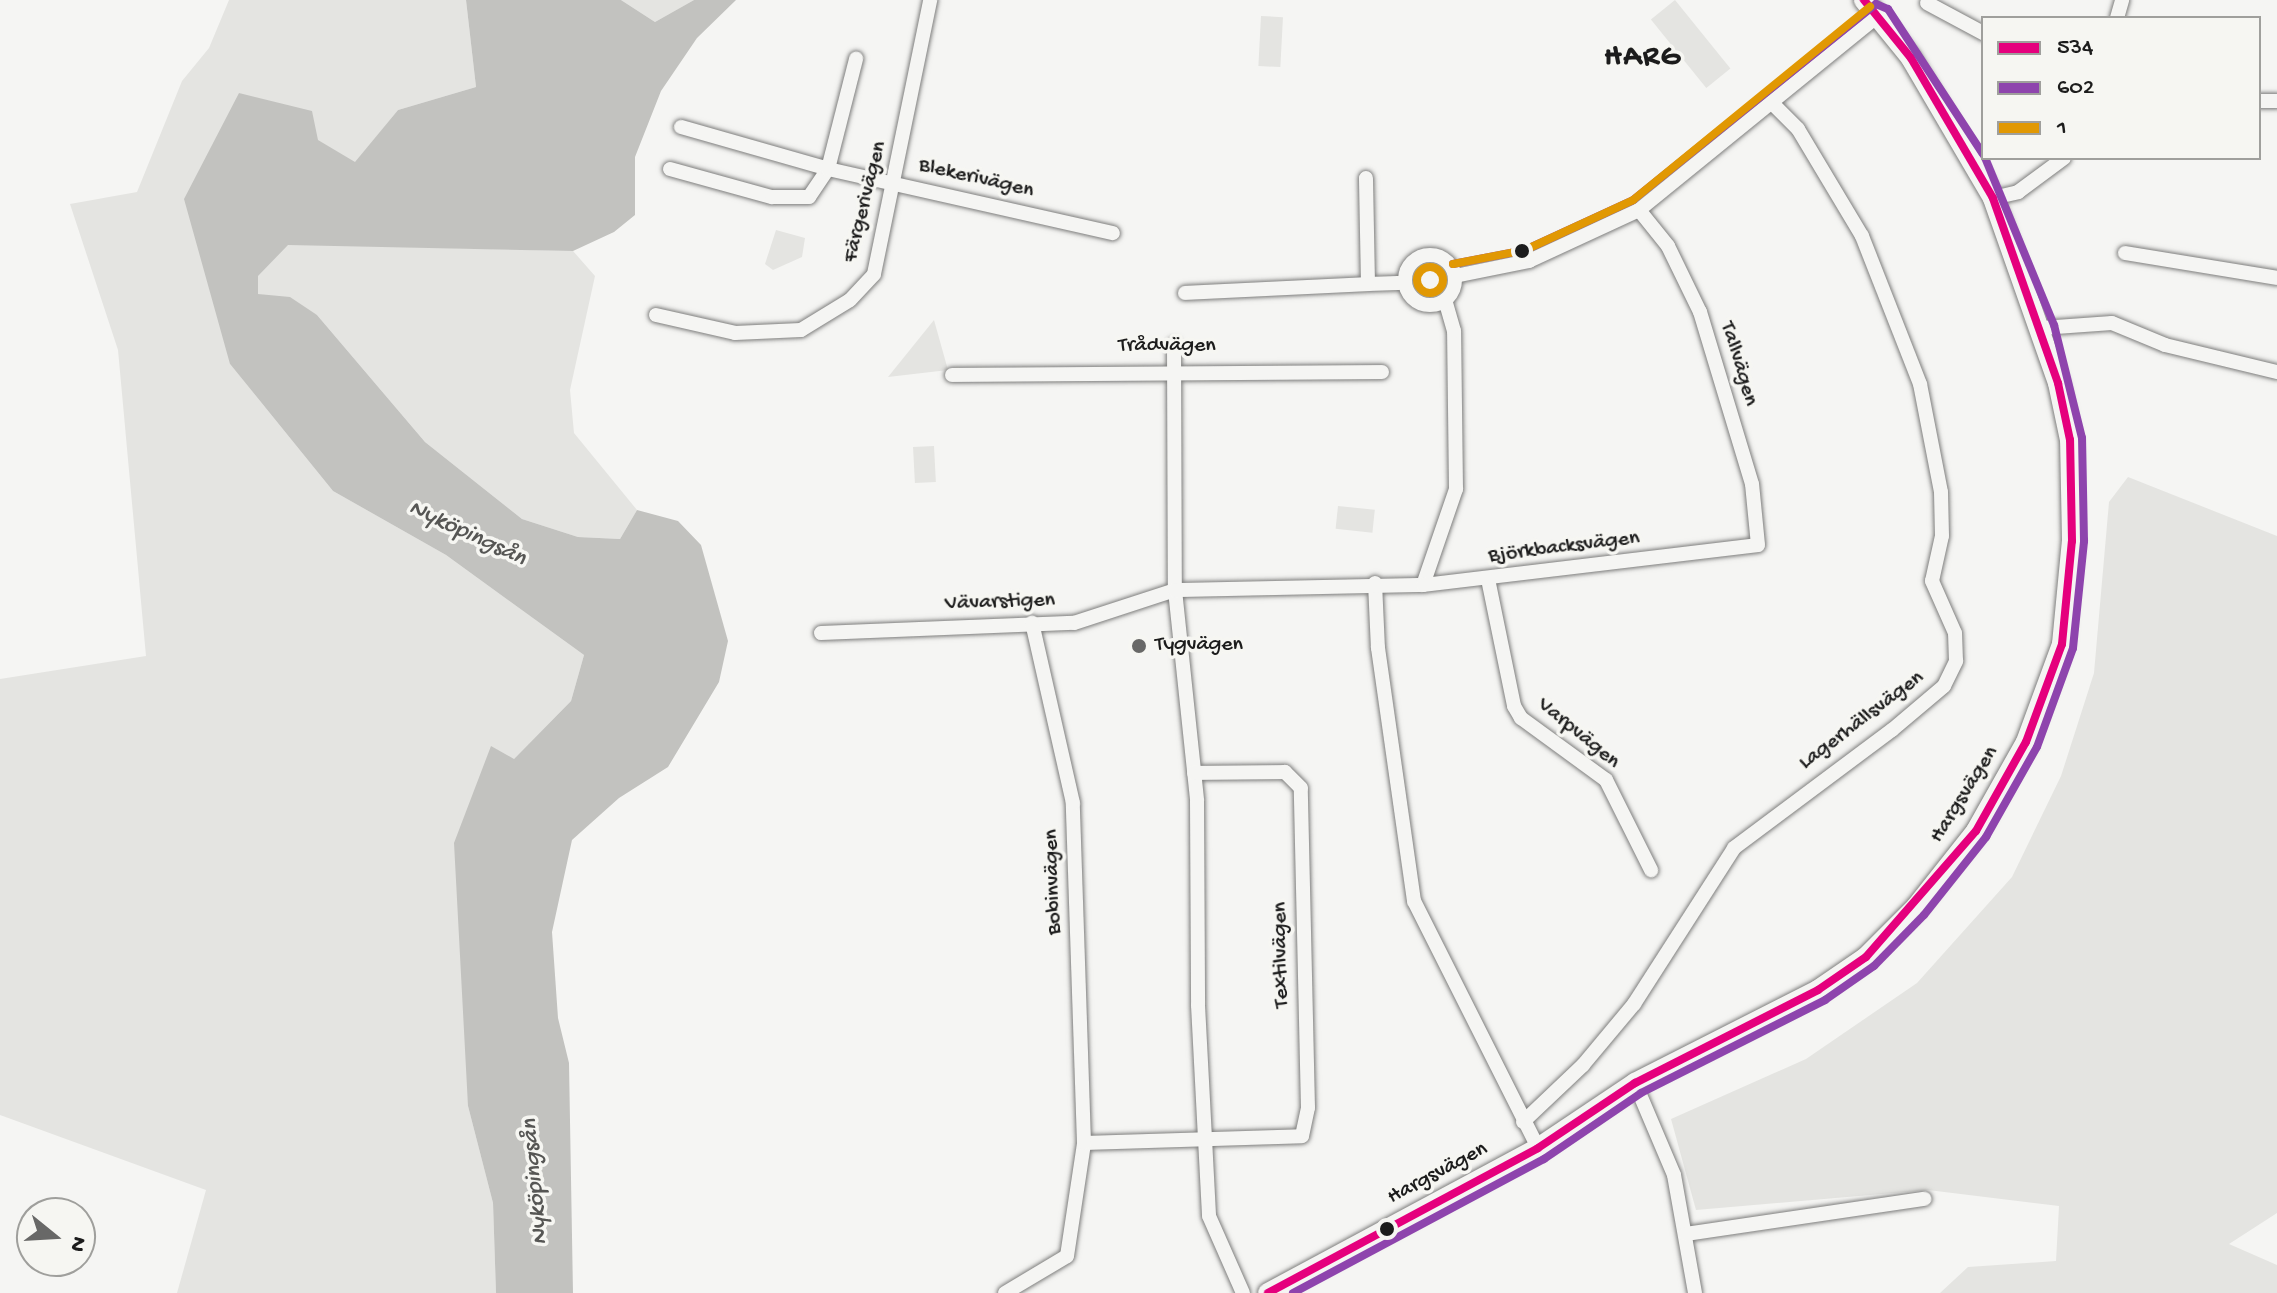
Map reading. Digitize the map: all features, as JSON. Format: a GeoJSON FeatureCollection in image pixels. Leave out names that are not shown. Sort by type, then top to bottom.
{"type":"FeatureCollection","features":[{"type":"Feature","properties":{"kind":"street","name":"Färgerivägen"},"geometry":{"type":"LineString","coordinates":[[656,315],[735,333],[801,330],[850,300],[874,274],[930,0]]}},
{"type":"Feature","properties":{"kind":"street"},"geometry":{"type":"LineString","coordinates":[[1927,3],[1981,32]]}},
{"type":"Feature","properties":{"kind":"street"},"geometry":{"type":"LineString","coordinates":[[1455,276],[1529,261],[1639,210],[1773,104],[1871,8]]}},
{"type":"Feature","properties":{"kind":"street","name":"Hargsvägen"},"geometry":{"type":"LineString","coordinates":[[1268,1293],[1538,1148],[1635,1083],[1818,990],[1866,957],[1916,907],[1976,831],[2026,742],[2062,644],[2072,541],[2070,440],[2042,328],[1993,198],[1949,117],[1871,8]]}},
{"type":"Feature","properties":{"kind":"street"},"geometry":{"type":"LineString","coordinates":[[670,169],[772,197],[809,197],[828,169],[856,59]]}},
{"type":"Feature","properties":{"kind":"street","name":"Lagerhällsvägen"},"geometry":{"type":"LineString","coordinates":[[1523,1122],[1583,1065],[1634,1004],[1734,848],[1892,730],[1944,686],[1956,661],[1955,633],[1932,581],[1942,536],[1941,492],[1920,384],[1862,236],[1798,129],[1773,104]]}},
{"type":"Feature","properties":{"kind":"street","name":"Blekerivägen"},"geometry":{"type":"LineString","coordinates":[[681,127],[828,169],[1113,233]]}},
{"type":"Feature","properties":{"kind":"street"},"geometry":{"type":"LineString","coordinates":[[1993,198],[2018,192],[2061,160]]}},
{"type":"Feature","properties":{"kind":"street"},"geometry":{"type":"LineString","coordinates":[[1366,178],[1368,284]]}},
{"type":"Feature","properties":{"kind":"street","name":"Tallvägen"},"geometry":{"type":"LineString","coordinates":[[1639,210],[1668,246],[1700,312],[1752,484],[1758,545]]}},
{"type":"Feature","properties":{"kind":"street"},"geometry":{"type":"LineString","coordinates":[[2125,253],[2277,278]]}},
{"type":"Feature","properties":{"kind":"street"},"geometry":{"type":"LineString","coordinates":[[1405,283],[1409,266],[1431,255],[1447,261],[1455,276]]}},
{"type":"Feature","properties":{"kind":"street"},"geometry":{"type":"LineString","coordinates":[[1423,585],[1456,489],[1454,331],[1445,300],[1455,276]]}},
{"type":"Feature","properties":{"kind":"street"},"geometry":{"type":"LineString","coordinates":[[1185,293],[1405,283]]}},
{"type":"Feature","properties":{"kind":"street"},"geometry":{"type":"LineString","coordinates":[[1405,283],[1423,304],[1445,300]]}},
{"type":"Feature","properties":{"kind":"street"},"geometry":{"type":"LineString","coordinates":[[2042,328],[2112,323],[2165,345],[2277,372]]}},
{"type":"Feature","properties":{"kind":"street"},"geometry":{"type":"LineString","coordinates":[[1174,345],[1175,590],[1194,773],[1204,1142],[1209,1216],[1243,1293]]}},
{"type":"Feature","properties":{"kind":"street","name":"Trådvägen"},"geometry":{"type":"LineString","coordinates":[[952,375],[1174,370],[1382,372]]}},
{"type":"Feature","properties":{"kind":"street","name":"Björkbacksvägen"},"geometry":{"type":"LineString","coordinates":[[1375,583],[1423,585],[1488,579],[1758,545]]}},
{"type":"Feature","properties":{"kind":"street","name":"Varpvägen"},"geometry":{"type":"LineString","coordinates":[[1488,579],[1514,706],[1521,718],[1606,780],[1651,870]]}},
{"type":"Feature","properties":{"kind":"street"},"geometry":{"type":"LineString","coordinates":[[1375,583],[1378,648],[1414,901],[1538,1148]]}},
{"type":"Feature","properties":{"kind":"street","name":"Vävarstigen"},"geometry":{"type":"LineString","coordinates":[[821,633],[1074,623],[1175,590],[1375,583]]}},
{"type":"Feature","properties":{"kind":"street","name":"Bobinvägen"},"geometry":{"type":"LineString","coordinates":[[1005,1293],[1067,1256],[1084,1143],[1073,803],[1032,623]]}},
{"type":"Feature","properties":{"kind":"street","name":"Textilvägen"},"geometry":{"type":"LineString","coordinates":[[1194,773],[1285,772],[1301,788],[1308,1108],[1302,1136],[1204,1142]]}},
{"type":"Feature","properties":{"kind":"street"},"geometry":{"type":"LineString","coordinates":[[1635,1083],[1674,1175],[1695,1293]]}},
{"type":"Feature","properties":{"kind":"street"},"geometry":{"type":"LineString","coordinates":[[1084,1143],[1204,1142]]}},
{"type":"Feature","properties":{"kind":"street"},"geometry":{"type":"LineString","coordinates":[[1686,1234],[1924,1199]]}},
{"type":"Feature","properties":{"kind":"shaded area"},"geometry":{"type":"Polygon","coordinates":[[[229,0],[466,0],[476,87],[398,110],[355,163],[239,93],[230,364],[333,491],[446,555],[584,655],[571,701],[513,760],[492,747],[468,1106],[493,1203],[496,1293],[177,1293],[206,1190],[0,1115],[0,679],[146,656],[118,350],[70,204],[137,192],[182,81],[209,48],[229,0]]]}},
{"type":"Feature","properties":{"kind":"shaded area"},"geometry":{"type":"Polygon","coordinates":[[[621,0],[694,0],[655,22],[621,0]]]}},
{"type":"Feature","properties":{"kind":"shaded area"},"geometry":{"type":"Polygon","coordinates":[[[1675,0],[1730,68],[1706,88],[1651,20],[1675,0]]]}},
{"type":"Feature","properties":{"kind":"shaded area"},"geometry":{"type":"Polygon","coordinates":[[[1261,16],[1283,17],[1280,67],[1258,66],[1261,16]]]}},
{"type":"Feature","properties":{"kind":"shaded area"},"geometry":{"type":"Polygon","coordinates":[[[776,230],[805,238],[802,257],[773,270],[765,264],[776,230]]]}},
{"type":"Feature","properties":{"kind":"shaded area"},"geometry":{"type":"Polygon","coordinates":[[[288,244],[573,251],[595,276],[570,390],[574,433],[637,510],[620,539],[578,537],[522,519],[425,442],[317,315],[258,294],[258,275],[288,244]]]}},
{"type":"Feature","properties":{"kind":"shaded area"},"geometry":{"type":"Polygon","coordinates":[[[934,320],[948,370],[888,377],[934,320]]]}},
{"type":"Feature","properties":{"kind":"shaded area"},"geometry":{"type":"Polygon","coordinates":[[[934,446],[936,482],[915,483],[913,447],[934,446]]]}},
{"type":"Feature","properties":{"kind":"shaded area"},"geometry":{"type":"Polygon","coordinates":[[[2128,477],[2277,536],[2277,1213],[2229,1244],[2277,1265],[2277,1293],[1940,1293],[1968,1267],[2056,1261],[2059,1206],[1928,1190],[1696,1210],[1671,1119],[1806,1059],[1917,983],[2012,877],[2061,776],[2094,673],[2109,502],[2128,477]]]}},
{"type":"Feature","properties":{"kind":"shaded area"},"geometry":{"type":"Polygon","coordinates":[[[1338,506],[1375,510],[1372,533],[1336,529],[1338,506]]]}},
{"type":"Feature","properties":{"kind":"water","name":"Nyköpingsån"},"geometry":{"type":"Polygon","coordinates":[[[466,0],[621,0],[655,22],[694,0],[736,0],[697,38],[661,91],[635,157],[635,215],[614,232],[573,251],[288,245],[258,276],[258,294],[290,297],[317,315],[425,442],[522,519],[578,537],[620,539],[637,510],[678,521],[701,545],[728,641],[719,682],[668,767],[619,798],[572,840],[552,932],[558,1018],[569,1063],[573,1293],[496,1293],[493,1203],[468,1106],[454,843],[491,746],[514,759],[571,701],[584,655],[446,555],[333,491],[230,364],[184,199],[239,93],[312,111],[318,140],[355,162],[398,110],[476,87],[466,0]]]}},
{"type":"Feature","properties":{"kind":"transit line","name":"534"},"geometry":{"type":"LineString","coordinates":[[1268,1293],[1538,1148],[1635,1083],[1818,990],[1866,957],[1976,831],[2026,742],[2062,644],[2072,541],[2070,440],[2058,383],[1993,198],[1911,58],[1864,0]]}},
{"type":"Feature","properties":{"kind":"transit line","name":"602"},"geometry":{"type":"LineString","coordinates":[[1453,264],[1525,250],[1633,200],[1876,4],[1888,9],[1981,151]]}},
{"type":"Feature","properties":{"kind":"transit line","name":"1"},"geometry":{"type":"LineString","coordinates":[[1453,264],[1525,250],[1633,200],[1870,7]]}},
{"type":"Feature","properties":{"kind":"transit line","name":"602"},"geometry":{"type":"LineString","coordinates":[[1293,1293],[1544,1159],[1641,1093],[1825,1000],[1874,966],[1924,915],[1986,837],[2037,747],[2073,648],[2084,541],[2082,438],[2054,325],[1986,160]]}},
{"type":"Feature","properties":{"kind":"transit line","name":"1"},"geometry":{"type":"LineString","coordinates":[[1430,267],[1439,271],[1443,280],[1439,289],[1430,293],[1421,289],[1417,280],[1421,271],[1430,267]]}},
{"type":"Feature","properties":{"kind":"place","name":"Tygvägen"},"geometry":{"type":"Point","coordinates":[1139,646]}},
{"type":"Feature","properties":{"kind":"district","name":"HARG"},"geometry":{"type":"Point","coordinates":[1643,59]}}]}
